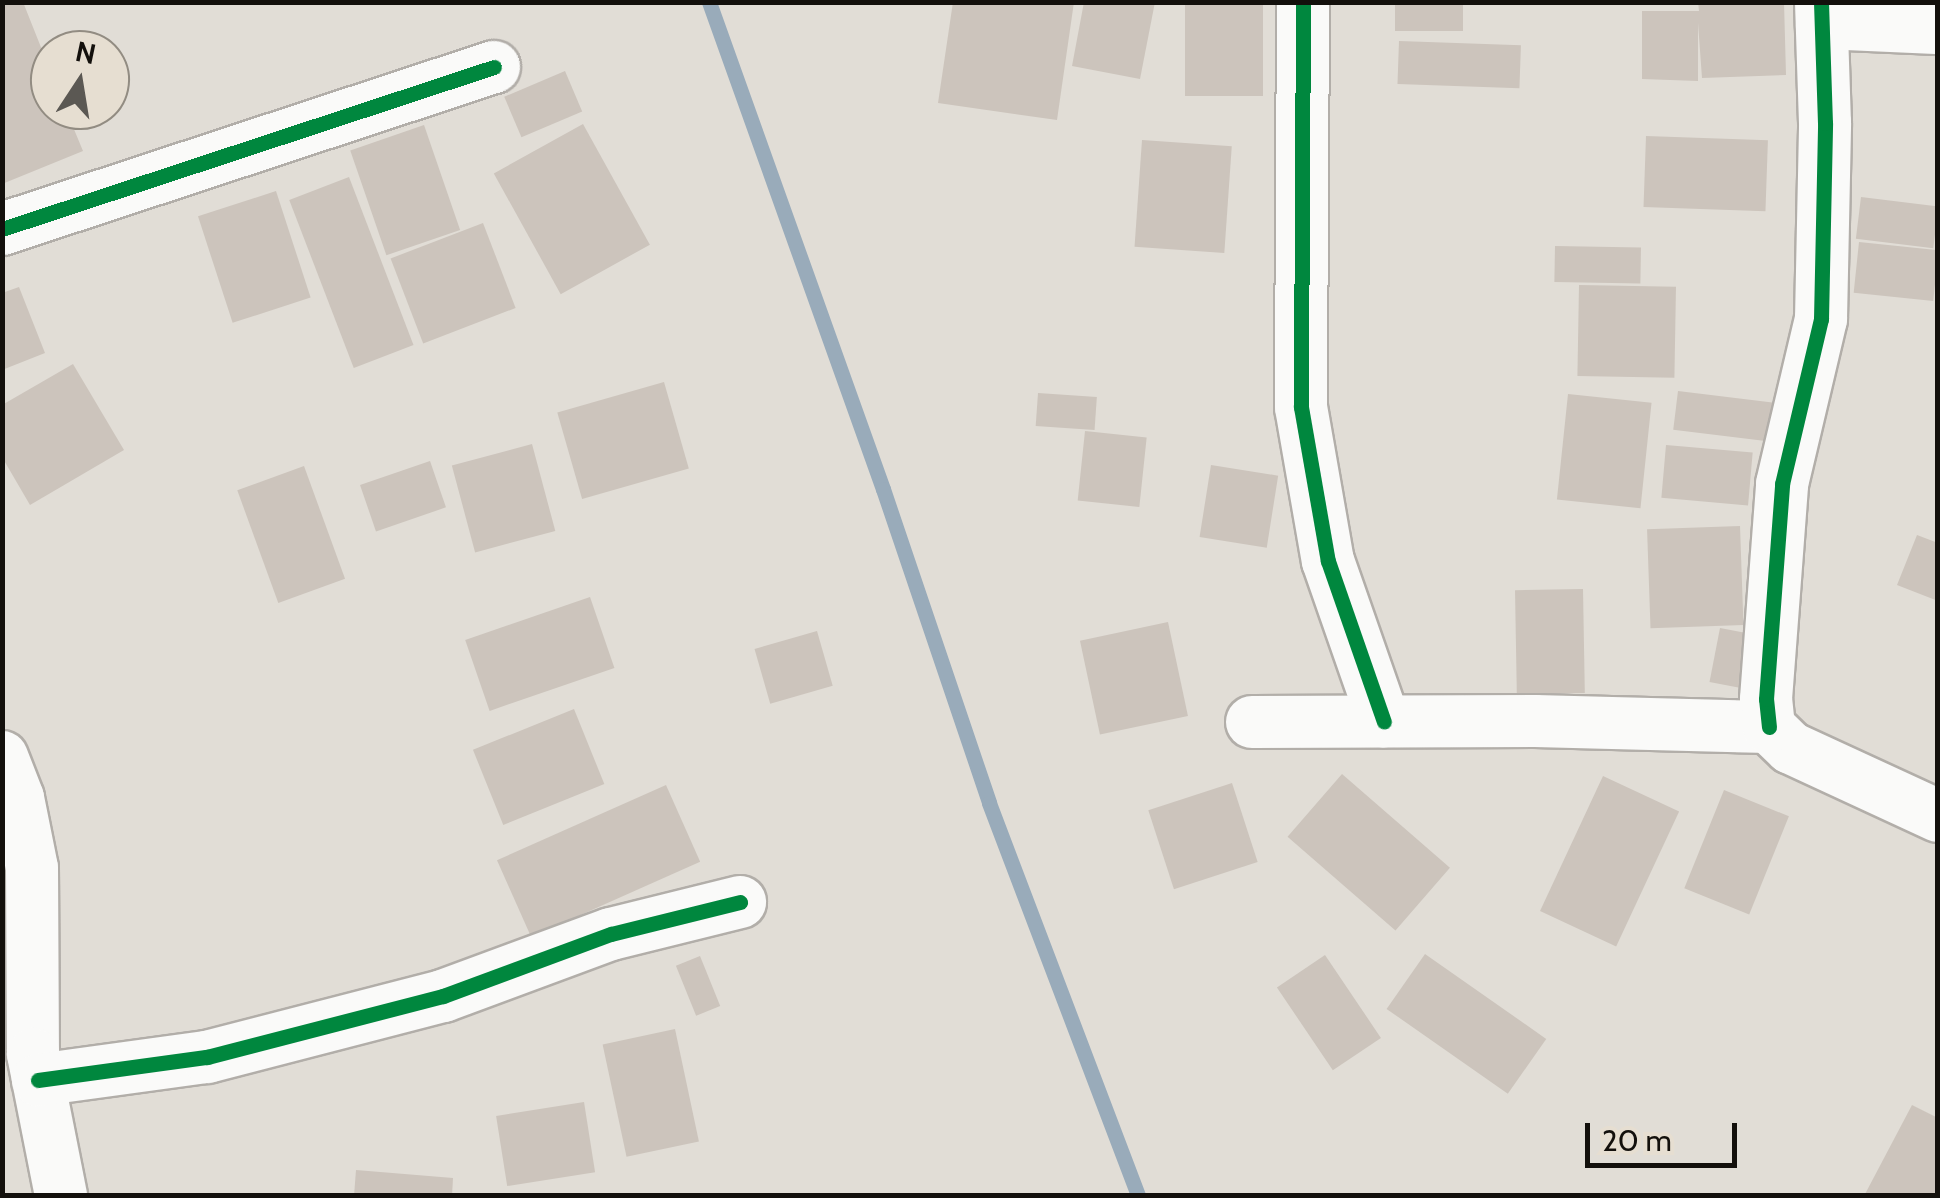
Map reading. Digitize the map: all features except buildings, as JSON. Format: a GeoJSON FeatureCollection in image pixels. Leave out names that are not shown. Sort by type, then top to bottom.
{"type":"FeatureCollection","features":[{"type":"Feature","properties":{"kind":"street"},"geometry":{"type":"LineString","coordinates":[[1303,2],[1301,407],[1328,561],[1384,722]]}},
{"type":"Feature","properties":{"kind":"street"},"geometry":{"type":"LineString","coordinates":[[1769,728],[1766,699],[1782,484],[1821,319],[1825,123],[1821,13],[1938,28]]}},
{"type":"Feature","properties":{"kind":"street"},"geometry":{"type":"LineString","coordinates":[[2,229],[494,67]]}},
{"type":"Feature","properties":{"kind":"street"},"geometry":{"type":"LineString","coordinates":[[1252,722],[1769,728],[1791,748],[1938,816]]}},
{"type":"Feature","properties":{"kind":"street"},"geometry":{"type":"LineString","coordinates":[[2,757],[18,798],[32,868],[25,1063],[62,1196]]}},
{"type":"Feature","properties":{"kind":"street"},"geometry":{"type":"LineString","coordinates":[[25,1063],[207,1057],[443,996],[612,934],[740,902]]}},
{"type":"Feature","properties":{"kind":"waterway"},"geometry":{"type":"LineString","coordinates":[[709,2],[883,489],[989,803],[1138,1196]]}},
{"type":"Feature","properties":{"kind":"cycle path"},"geometry":{"type":"LineString","coordinates":[[1303,2],[1301,407],[1328,561],[1384,722]]}},
{"type":"Feature","properties":{"kind":"cycle path"},"geometry":{"type":"LineString","coordinates":[[1769,727],[1766,699],[1782,484],[1821,319],[1825,123],[1821,2]]}},
{"type":"Feature","properties":{"kind":"cycle path"},"geometry":{"type":"LineString","coordinates":[[2,229],[494,67]]}},
{"type":"Feature","properties":{"kind":"cycle path"},"geometry":{"type":"LineString","coordinates":[[38,1080],[207,1057],[443,996],[611,934],[740,902]]}}]}
